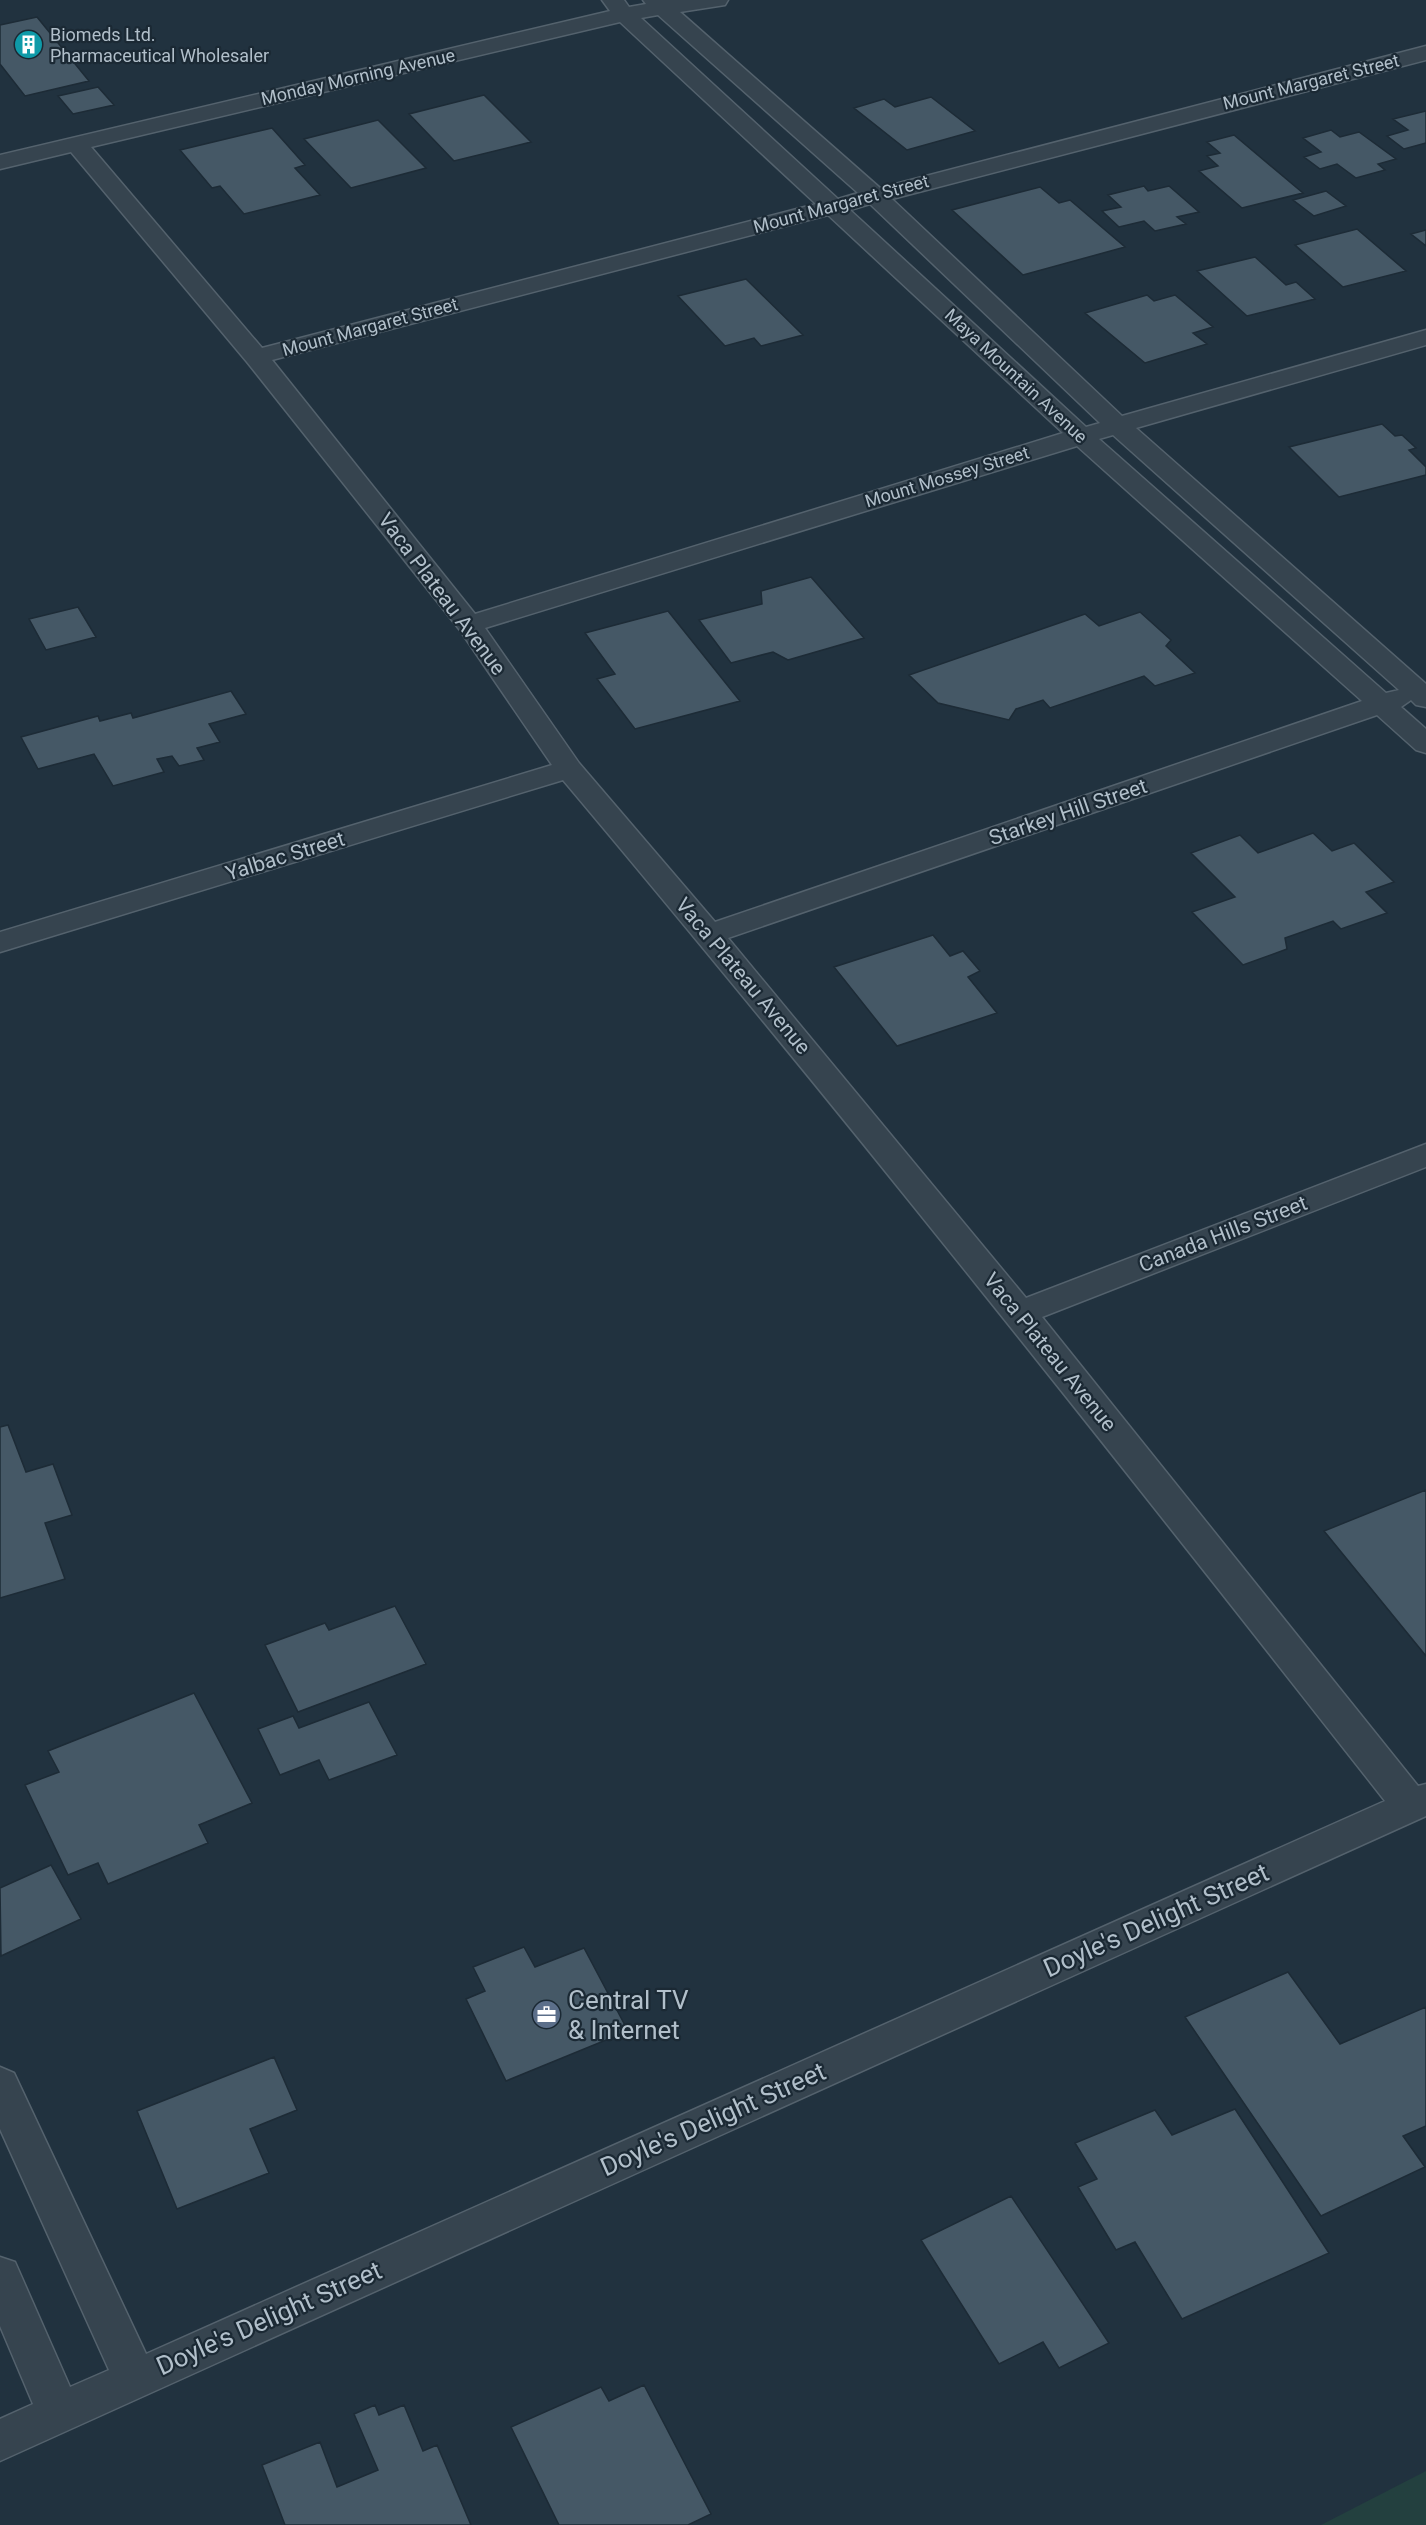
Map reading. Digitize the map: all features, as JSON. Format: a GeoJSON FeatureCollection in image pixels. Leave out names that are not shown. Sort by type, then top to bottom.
{"type":"FeatureCollection","features":[{"type":"Feature","properties":{"kind":"street","name":"Monday Morning Avenue"},"geometry":{"type":"LineString","coordinates":[[0,162],[619,7],[717,0]]}},
{"type":"Feature","properties":{"kind":"street","name":"Maya Mountain Avenue"},"geometry":{"type":"LineString","coordinates":[[657,4],[874,195],[1118,426],[1423,693]]}},
{"type":"Feature","properties":{"kind":"street","name":"Maya Mountain Avenue"},"geometry":{"type":"LineString","coordinates":[[619,7],[1081,436],[1426,744]]}},
{"type":"Feature","properties":{"kind":"street","name":"Mount Margaret Street"},"geometry":{"type":"LineString","coordinates":[[255,357],[1426,53]]}},
{"type":"Feature","properties":{"kind":"street","name":"Vaca Plateau Avenue"},"geometry":{"type":"LineString","coordinates":[[76,144],[255,357],[470,624],[569,769],[709,933],[1419,1803]]}},
{"type":"Feature","properties":{"kind":"street","name":"Mount Mossey Street"},"geometry":{"type":"LineString","coordinates":[[470,624],[1081,436],[1426,337]]}},
{"type":"Feature","properties":{"kind":"street","name":"Starkey Hill Street"},"geometry":{"type":"LineString","coordinates":[[709,933],[1383,704],[1423,693]]}},
{"type":"Feature","properties":{"kind":"street","name":"Yalbac Street"},"geometry":{"type":"LineString","coordinates":[[0,942],[569,769]]}},
{"type":"Feature","properties":{"kind":"street","name":"Canada Hills Street"},"geometry":{"type":"LineString","coordinates":[[1020,1313],[1426,1155]]}},
{"type":"Feature","properties":{"kind":"street","name":"Doyle's Delight Street"},"geometry":{"type":"LineString","coordinates":[[0,2440],[1419,1803]]}},
{"type":"Feature","properties":{"kind":"street"},"geometry":{"type":"LineString","coordinates":[[0,2085],[135,2378]]}},
{"type":"Feature","properties":{"kind":"street"},"geometry":{"type":"LineString","coordinates":[[0,2276],[59,2413]]}},
{"type":"Feature","properties":{"kind":"green space"},"geometry":{"type":"Polygon","coordinates":[[[1426,2471],[1426,2525],[1321,2525],[1426,2471]]]}},
{"type":"Feature","properties":{"kind":"building","name":"Biomeds Ltd. Pharmaceutical Wholesaler"},"geometry":{"type":"Polygon","coordinates":[[[37,17],[89,81],[25,96],[0,64],[0,25],[37,17]]]}},
{"type":"Feature","properties":{"kind":"building"},"geometry":{"type":"Polygon","coordinates":[[[98,87],[114,105],[73,114],[58,96],[98,87]]]}},
{"type":"Feature","properties":{"kind":"building"},"geometry":{"type":"Polygon","coordinates":[[[484,95],[531,142],[454,161],[409,114],[484,95]]]}},
{"type":"Feature","properties":{"kind":"building"},"geometry":{"type":"Polygon","coordinates":[[[931,97],[975,131],[907,150],[854,108],[884,99],[895,107],[931,97]]]}},
{"type":"Feature","properties":{"kind":"building"},"geometry":{"type":"Polygon","coordinates":[[[1426,111],[1426,143],[1404,149],[1387,136],[1408,130],[1393,119],[1426,111]]]}},
{"type":"Feature","properties":{"kind":"building"},"geometry":{"type":"Polygon","coordinates":[[[378,120],[426,168],[351,188],[304,139],[378,120]]]}},
{"type":"Feature","properties":{"kind":"building"},"geometry":{"type":"Polygon","coordinates":[[[272,128],[305,165],[295,168],[320,195],[244,214],[220,186],[212,188],[180,150],[272,128]]]}},
{"type":"Feature","properties":{"kind":"building"},"geometry":{"type":"Polygon","coordinates":[[[1331,130],[1340,137],[1359,132],[1396,159],[1378,164],[1385,170],[1356,178],[1337,164],[1320,169],[1304,157],[1321,152],[1303,138],[1331,130]]]}},
{"type":"Feature","properties":{"kind":"building"},"geometry":{"type":"Polygon","coordinates":[[[1234,135],[1303,193],[1242,208],[1199,171],[1218,166],[1207,156],[1220,153],[1207,142],[1234,135]]]}},
{"type":"Feature","properties":{"kind":"building"},"geometry":{"type":"Polygon","coordinates":[[[1144,186],[1148,191],[1169,186],[1199,212],[1177,217],[1186,224],[1155,231],[1144,221],[1119,227],[1102,211],[1121,207],[1108,195],[1144,186]]]}},
{"type":"Feature","properties":{"kind":"building"},"geometry":{"type":"Polygon","coordinates":[[[1040,187],[1059,203],[1070,200],[1125,247],[1023,275],[952,210],[1040,187]]]}},
{"type":"Feature","properties":{"kind":"building"},"geometry":{"type":"Polygon","coordinates":[[[1326,191],[1346,206],[1314,216],[1293,200],[1326,191]]]}},
{"type":"Feature","properties":{"kind":"building"},"geometry":{"type":"Polygon","coordinates":[[[1357,229],[1406,271],[1343,287],[1295,245],[1357,229]]]}},
{"type":"Feature","properties":{"kind":"building"},"geometry":{"type":"Polygon","coordinates":[[[1426,230],[1426,246],[1411,234],[1426,230]]]}},
{"type":"Feature","properties":{"kind":"building"},"geometry":{"type":"Polygon","coordinates":[[[1255,257],[1286,285],[1296,282],[1315,299],[1247,316],[1197,271],[1255,257]]]}},
{"type":"Feature","properties":{"kind":"building"},"geometry":{"type":"Polygon","coordinates":[[[746,279],[803,335],[761,346],[754,338],[725,346],[678,296],[746,279]]]}},
{"type":"Feature","properties":{"kind":"building"},"geometry":{"type":"Polygon","coordinates":[[[1147,295],[1154,301],[1175,295],[1213,327],[1193,333],[1207,344],[1145,363],[1085,313],[1147,295]]]}},
{"type":"Feature","properties":{"kind":"building"},"geometry":{"type":"Polygon","coordinates":[[[1382,424],[1395,436],[1402,435],[1416,448],[1409,450],[1426,467],[1426,475],[1339,497],[1289,447],[1382,424]]]}},
{"type":"Feature","properties":{"kind":"building"},"geometry":{"type":"Polygon","coordinates":[[[811,577],[864,638],[788,660],[773,652],[731,663],[699,620],[762,604],[761,591],[811,577]]]}},
{"type":"Feature","properties":{"kind":"building"},"geometry":{"type":"Polygon","coordinates":[[[78,607],[96,637],[46,650],[29,619],[78,607]]]}},
{"type":"Feature","properties":{"kind":"building"},"geometry":{"type":"Polygon","coordinates":[[[668,611],[740,701],[635,729],[597,679],[615,674],[585,633],[668,611]]]}},
{"type":"Feature","properties":{"kind":"building"},"geometry":{"type":"Polygon","coordinates":[[[1140,612],[1171,640],[1166,646],[1195,673],[1155,686],[1144,676],[1050,708],[1043,700],[1016,709],[1009,720],[938,703],[909,675],[1085,614],[1099,626],[1140,612]]]}},
{"type":"Feature","properties":{"kind":"building"},"geometry":{"type":"Polygon","coordinates":[[[231,691],[246,714],[209,724],[220,742],[197,748],[204,760],[179,766],[172,756],[157,759],[164,772],[113,786],[94,754],[38,769],[21,737],[98,716],[100,721],[131,713],[133,718],[231,691]]]}},
{"type":"Feature","properties":{"kind":"building"},"geometry":{"type":"Polygon","coordinates":[[[1313,833],[1332,851],[1354,843],[1394,882],[1366,892],[1387,913],[1341,929],[1333,921],[1285,938],[1287,949],[1243,965],[1192,912],[1235,897],[1191,853],[1240,835],[1258,853],[1313,833]]]}},
{"type":"Feature","properties":{"kind":"building"},"geometry":{"type":"Polygon","coordinates":[[[933,935],[950,956],[963,951],[980,971],[968,977],[997,1013],[897,1046],[834,967],[933,935]]]}},
{"type":"Feature","properties":{"kind":"building"},"geometry":{"type":"Polygon","coordinates":[[[8,1425],[26,1472],[53,1464],[72,1515],[45,1523],[65,1579],[0,1598],[0,1427],[8,1425]]]}},
{"type":"Feature","properties":{"kind":"building"},"geometry":{"type":"Polygon","coordinates":[[[1426,1490],[1426,1656],[1324,1531],[1426,1490]]]}},
{"type":"Feature","properties":{"kind":"building"},"geometry":{"type":"Polygon","coordinates":[[[395,1606],[426,1664],[298,1712],[265,1645],[325,1623],[329,1630],[395,1606]]]}},
{"type":"Feature","properties":{"kind":"building"},"geometry":{"type":"Polygon","coordinates":[[[194,1693],[252,1803],[199,1825],[208,1843],[108,1884],[98,1863],[68,1875],[25,1785],[59,1772],[48,1751],[194,1693]]]}},
{"type":"Feature","properties":{"kind":"building"},"geometry":{"type":"Polygon","coordinates":[[[369,1702],[397,1755],[329,1780],[319,1760],[280,1775],[258,1729],[293,1716],[299,1728],[369,1702]]]}},
{"type":"Feature","properties":{"kind":"building"},"geometry":{"type":"Polygon","coordinates":[[[51,1865],[81,1919],[1,1956],[0,1888],[51,1865]]]}},
{"type":"Feature","properties":{"kind":"building","name":"Central TV & Internet"},"geometry":{"type":"Polygon","coordinates":[[[524,1947],[535,1967],[584,1948],[628,2031],[506,2081],[466,1999],[485,1991],[473,1967],[524,1947]]]}},
{"type":"Feature","properties":{"kind":"building"},"geometry":{"type":"Polygon","coordinates":[[[1288,1972],[1340,2044],[1426,2007],[1426,2126],[1403,2136],[1425,2167],[1321,2216],[1185,2017],[1288,1972]]]}},
{"type":"Feature","properties":{"kind":"building"},"geometry":{"type":"Polygon","coordinates":[[[274,2057],[297,2110],[250,2129],[269,2173],[177,2209],[137,2111],[274,2057]]]}},
{"type":"Feature","properties":{"kind":"building"},"geometry":{"type":"Polygon","coordinates":[[[1235,2109],[1329,2253],[1182,2319],[1135,2242],[1116,2250],[1078,2187],[1097,2179],[1075,2143],[1155,2110],[1172,2135],[1235,2109]]]}},
{"type":"Feature","properties":{"kind":"building"},"geometry":{"type":"Polygon","coordinates":[[[1011,2196],[1109,2343],[1059,2368],[1043,2342],[999,2364],[921,2240],[1011,2196]]]}},
{"type":"Feature","properties":{"kind":"building"},"geometry":{"type":"Polygon","coordinates":[[[644,2385],[711,2514],[688,2525],[559,2525],[511,2427],[601,2387],[609,2401],[644,2385]]]}},
{"type":"Feature","properties":{"kind":"building"},"geometry":{"type":"Polygon","coordinates":[[[375,2405],[379,2415],[404,2405],[423,2451],[437,2445],[471,2525],[285,2525],[262,2465],[320,2442],[337,2487],[378,2470],[354,2414],[375,2405]]]}},
{"type":"Feature","properties":{"kind":"place","name":"Biomeds Ltd. Pharmaceutical Wholesaler"},"geometry":{"type":"Point","coordinates":[29,45]}},
{"type":"Feature","properties":{"kind":"place","name":"Central TV & Internet"},"geometry":{"type":"Point","coordinates":[547,2015]}}]}
